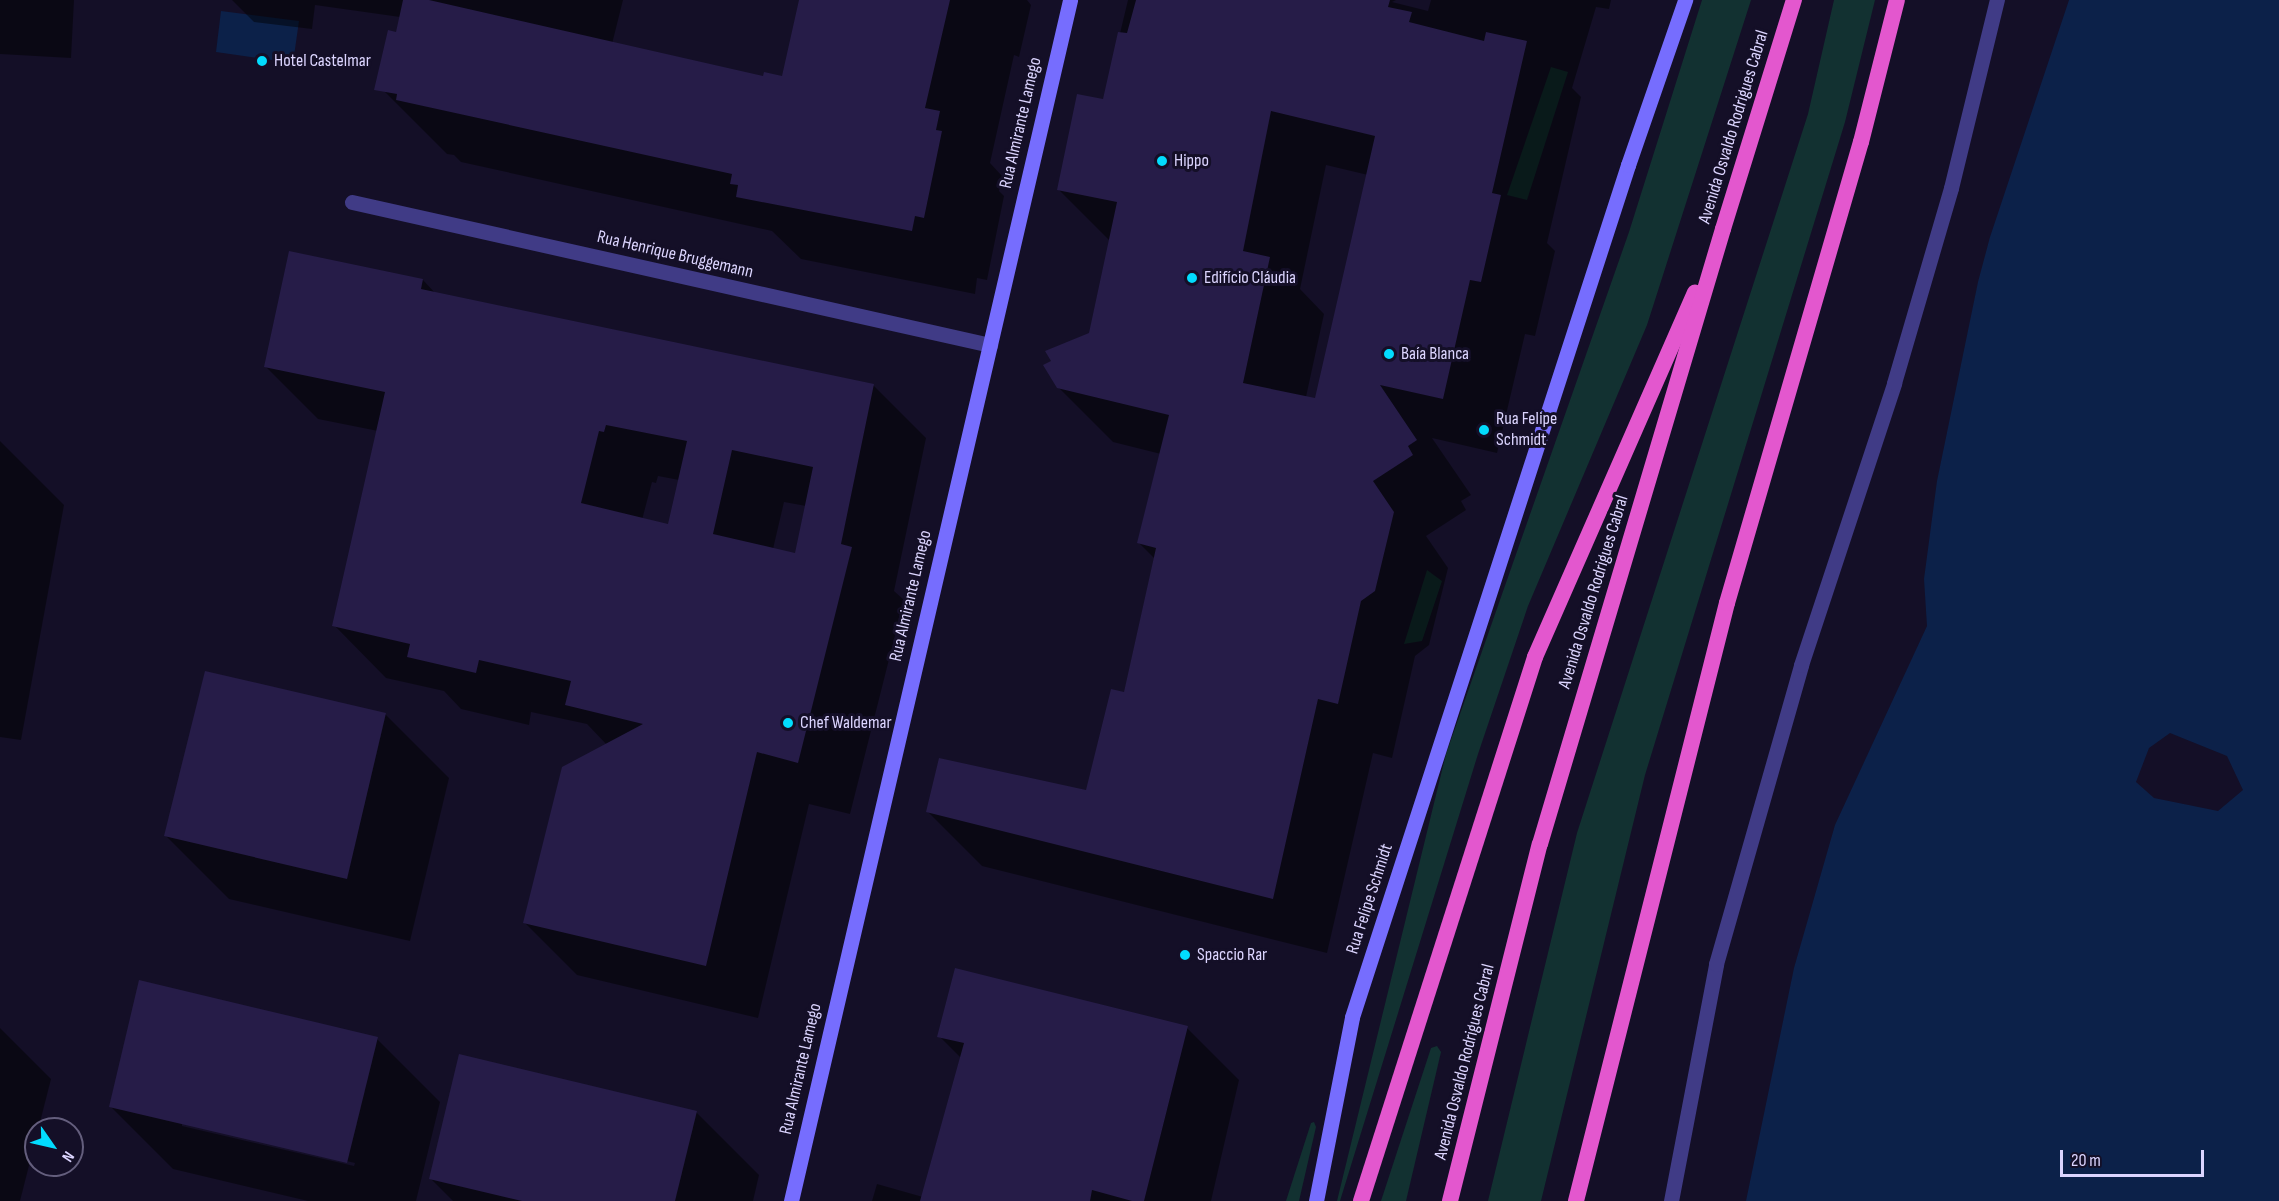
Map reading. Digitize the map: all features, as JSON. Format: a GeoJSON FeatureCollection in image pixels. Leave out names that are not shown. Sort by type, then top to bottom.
{"type":"FeatureCollection","features":[{"type":"Feature","properties":{"kind":"highway","name":"Avenida Osvaldo Rodrigues Cabral"},"geometry":{"type":"LineString","coordinates":[[1450,1201],[1540,844],[1723,229],[1794,0]]}},
{"type":"Feature","properties":{"kind":"highway"},"geometry":{"type":"LineString","coordinates":[[1576,1201],[1727,603],[1861,141],[1897,0]]}},
{"type":"Feature","properties":{"kind":"highway"},"geometry":{"type":"LineString","coordinates":[[1360,1201],[1535,657],[1723,229]]}},
{"type":"Feature","properties":{"kind":"main road","name":"Rua Almirante Lamego"},"geometry":{"type":"LineString","coordinates":[[791,1201],[1070,0]]}},
{"type":"Feature","properties":{"kind":"main road","name":"Rua Felipe Schmidt"},"geometry":{"type":"LineString","coordinates":[[1316,1201],[1352,1017],[1624,176],[1685,0]]}},
{"type":"Feature","properties":{"kind":"street"},"geometry":{"type":"LineString","coordinates":[[1671,1201],[1716,964],[1801,665],[1894,382],[1951,188],[1997,0]]}},
{"type":"Feature","properties":{"kind":"street","name":"Rua Henrique Bruggemann"},"geometry":{"type":"LineString","coordinates":[[352,202],[990,345]]}},
{"type":"Feature","properties":{"kind":"green space"},"geometry":{"type":"Polygon","coordinates":[[[1702,0],[1751,0],[1647,325],[1528,606],[1478,754],[1340,1201],[1337,1201],[1446,754],[1629,232],[1702,0]]]}},
{"type":"Feature","properties":{"kind":"green space"},"geometry":{"type":"Polygon","coordinates":[[[1834,0],[1875,0],[1845,122],[1645,775],[1541,1201],[1488,1201],[1577,833],[1808,114],[1834,0]]]}},
{"type":"Feature","properties":{"kind":"green space"},"geometry":{"type":"Polygon","coordinates":[[[1551,67],[1568,72],[1527,200],[1507,195],[1551,67]]]}},
{"type":"Feature","properties":{"kind":"green space"},"geometry":{"type":"Polygon","coordinates":[[[1427,570],[1442,581],[1422,641],[1404,644],[1427,570]]]}},
{"type":"Feature","properties":{"kind":"green space"},"geometry":{"type":"Polygon","coordinates":[[[1437,1046],[1441,1052],[1406,1201],[1381,1201],[1431,1048],[1437,1046]]]}},
{"type":"Feature","properties":{"kind":"green space"},"geometry":{"type":"Polygon","coordinates":[[[1314,1122],[1316,1127],[1299,1201],[1286,1201],[1311,1123],[1314,1122]]]}},
{"type":"Feature","properties":{"kind":"water"},"geometry":{"type":"Polygon","coordinates":[[[2069,0],[2279,0],[2279,1201],[1746,1201],[1794,968],[1835,825],[1927,626],[1924,579],[1937,481],[1978,282],[1990,237],[2069,0]],[[2170,733],[2149,748],[2136,782],[2154,798],[2218,811],[2243,790],[2227,756],[2170,733]]]}},
{"type":"Feature","properties":{"kind":"water"},"geometry":{"type":"Polygon","coordinates":[[[221,11],[299,21],[293,63],[216,52],[221,11]]]}},
{"type":"Feature","properties":{"kind":"building"},"geometry":{"type":"Polygon","coordinates":[[[403,0],[429,0],[763,76],[764,72],[782,76],[799,0],[950,0],[925,108],[940,111],[936,130],[942,131],[924,218],[915,216],[912,231],[736,197],[738,185],[730,184],[732,174],[396,100],[397,94],[374,90],[388,30],[396,32],[403,0]]]}},
{"type":"Feature","properties":{"kind":"building"},"geometry":{"type":"Polygon","coordinates":[[[1136,0],[1390,0],[1388,7],[1412,12],[1409,22],[1484,41],[1486,32],[1527,41],[1492,193],[1501,195],[1481,282],[1470,280],[1443,399],[1380,385],[1417,440],[1408,446],[1413,455],[1373,481],[1394,512],[1375,591],[1361,601],[1338,704],[1318,699],[1273,899],[926,812],[939,758],[1086,790],[1111,689],[1124,692],[1156,548],[1137,543],[1169,415],[1057,388],[1043,365],[1051,361],[1045,351],[1089,333],[1117,202],[1057,190],[1077,94],[1103,99],[1118,32],[1127,33],[1136,0]],[[1271,111],[1243,251],[1270,257],[1243,383],[1315,398],[1375,136],[1271,111]]]}},
{"type":"Feature","properties":{"kind":"building"},"geometry":{"type":"Polygon","coordinates":[[[289,251],[423,279],[421,289],[874,384],[841,544],[852,547],[798,763],[757,752],[706,966],[523,923],[562,767],[643,724],[565,705],[571,681],[479,660],[476,673],[407,657],[410,644],[332,626],[385,392],[264,367],[289,251]],[[606,425],[604,432],[599,431],[581,503],[668,524],[687,441],[606,425]],[[732,450],[713,534],[795,553],[813,467],[732,450]]]}},
{"type":"Feature","properties":{"kind":"building"},"geometry":{"type":"Polygon","coordinates":[[[205,671],[386,713],[347,879],[164,836],[205,671]]]}},
{"type":"Feature","properties":{"kind":"building"},"geometry":{"type":"Polygon","coordinates":[[[955,968],[1188,1026],[1144,1201],[1132,1201],[1092,1190],[1090,1201],[920,1201],[964,1043],[937,1037],[955,968]]]}},
{"type":"Feature","properties":{"kind":"building"},"geometry":{"type":"Polygon","coordinates":[[[139,980],[378,1037],[347,1163],[109,1107],[139,980]]]}},
{"type":"Feature","properties":{"kind":"building"},"geometry":{"type":"Polygon","coordinates":[[[459,1054],[697,1111],[675,1201],[522,1201],[429,1179],[459,1054]]]}},
{"type":"Feature","properties":{"kind":"place","name":"Hotel Castelmar"},"geometry":{"type":"Point","coordinates":[262,61]}},
{"type":"Feature","properties":{"kind":"place","name":"Hippo"},"geometry":{"type":"Point","coordinates":[1162,161]}},
{"type":"Feature","properties":{"kind":"place","name":"Edifício Cláudia"},"geometry":{"type":"Point","coordinates":[1192,278]}},
{"type":"Feature","properties":{"kind":"place","name":"Baía Blanca"},"geometry":{"type":"Point","coordinates":[1389,354]}},
{"type":"Feature","properties":{"kind":"place","name":"Rua Felipe Schmidt"},"geometry":{"type":"Point","coordinates":[1484,430]}},
{"type":"Feature","properties":{"kind":"place","name":"Chef Waldemar"},"geometry":{"type":"Point","coordinates":[788,723]}},
{"type":"Feature","properties":{"kind":"place","name":"Spaccio Rar"},"geometry":{"type":"Point","coordinates":[1185,955]}}]}
